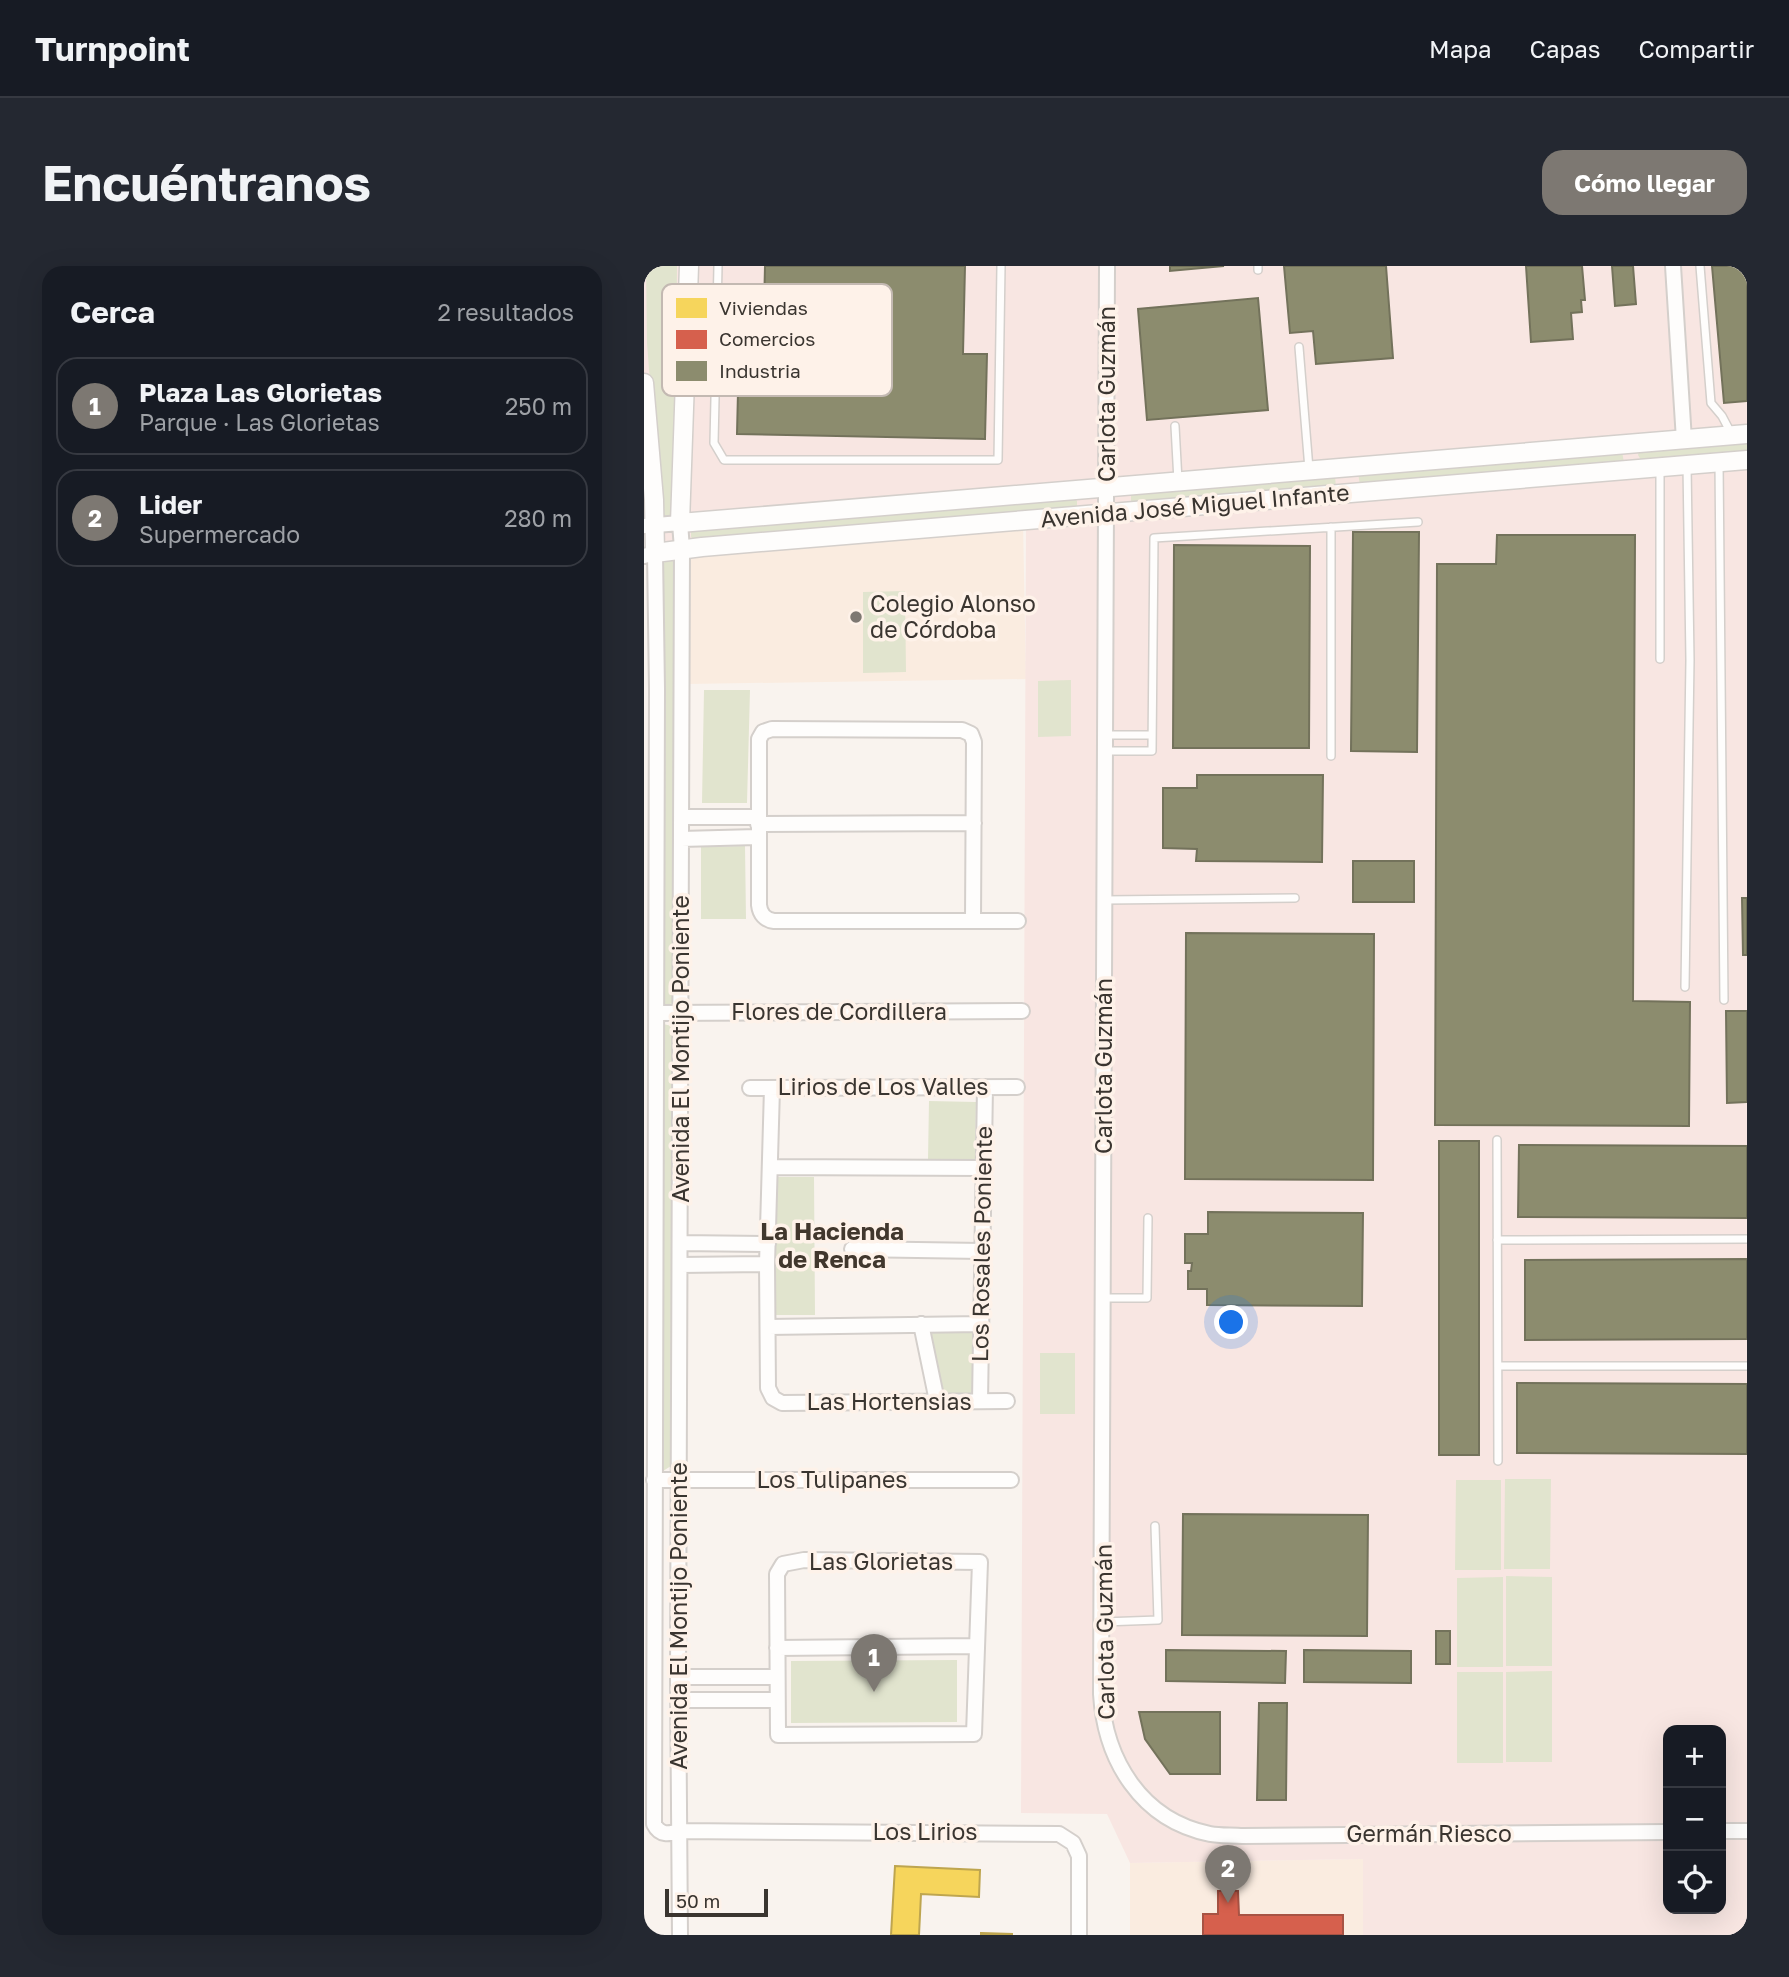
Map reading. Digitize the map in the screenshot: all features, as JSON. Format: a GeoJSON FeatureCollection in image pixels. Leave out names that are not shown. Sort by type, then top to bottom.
{"type":"FeatureCollection","features":[{"type":"Feature","properties":{"kind":"street","name":"Avenida El Montijo Poniente"},"geometry":{"type":"LineString","coordinates":[[687,284],[688,266]]}},
{"type":"Feature","properties":{"kind":"street","name":"Carlota Guzmán"},"geometry":{"type":"LineString","coordinates":[[1107,266],[1102,1708],[1113,1752],[1126,1779],[1144,1800],[1167,1817],[1190,1828]]}},
{"type":"Feature","properties":{"kind":"street"},"geometry":{"type":"LineString","coordinates":[[1673,266],[1684,440]]}},
{"type":"Feature","properties":{"kind":"street"},"geometry":{"type":"LineString","coordinates":[[644,383],[650,525],[656,1013],[653,1821],[660,1832],[668,1834],[680,1831]]}},
{"type":"Feature","properties":{"kind":"street","name":"Avenida El Montijo Poniente"},"geometry":{"type":"LineString","coordinates":[[680,1935],[680,523],[684,396]]}},
{"type":"Feature","properties":{"kind":"street","name":"Avenida José Miguel Infante"},"geometry":{"type":"LineString","coordinates":[[650,525],[1740,435]]}},
{"type":"Feature","properties":{"kind":"street","name":"Avenida José Miguel Infante"},"geometry":{"type":"LineString","coordinates":[[650,554],[682,549],[1747,460]]}},
{"type":"Feature","properties":{"kind":"street"},"geometry":{"type":"LineString","coordinates":[[1350,466],[1344,479],[1351,493]]}},
{"type":"Feature","properties":{"kind":"street"},"geometry":{"type":"LineString","coordinates":[[973,920],[974,742],[971,734],[962,730],[772,729],[763,732],[759,739],[758,826],[760,909],[764,916],[770,920],[1018,921]]}},
{"type":"Feature","properties":{"kind":"street"},"geometry":{"type":"LineString","coordinates":[[681,817],[758,826],[974,823]]}},
{"type":"Feature","properties":{"kind":"street"},"geometry":{"type":"LineString","coordinates":[[681,839],[758,826]]}},
{"type":"Feature","properties":{"kind":"street","name":"Flores de Cordillera"},"geometry":{"type":"LineString","coordinates":[[656,1013],[1022,1011]]}},
{"type":"Feature","properties":{"kind":"street","name":"Los Rosales Poniente"},"geometry":{"type":"LineString","coordinates":[[980,1401],[985,1087]]}},
{"type":"Feature","properties":{"kind":"street","name":"Lirios de Los Valles"},"geometry":{"type":"LineString","coordinates":[[750,1088],[1017,1087]]}},
{"type":"Feature","properties":{"kind":"street"},"geometry":{"type":"LineString","coordinates":[[772,1088],[768,1327],[981,1324]]}},
{"type":"Feature","properties":{"kind":"street"},"geometry":{"type":"LineString","coordinates":[[770,1167],[984,1168]]}},
{"type":"Feature","properties":{"kind":"street"},"geometry":{"type":"LineString","coordinates":[[680,1243],[768,1244]]}},
{"type":"Feature","properties":{"kind":"street"},"geometry":{"type":"LineString","coordinates":[[852,1249],[982,1251]]}},
{"type":"Feature","properties":{"kind":"street"},"geometry":{"type":"LineString","coordinates":[[680,1265],[767,1264]]}},
{"type":"Feature","properties":{"kind":"street"},"geometry":{"type":"LineString","coordinates":[[921,1324],[937,1401]]}},
{"type":"Feature","properties":{"kind":"street","name":"Las Hortensias"},"geometry":{"type":"LineString","coordinates":[[768,1327],[768,1388],[773,1398],[782,1403],[1007,1401]]}},
{"type":"Feature","properties":{"kind":"street","name":"Los Tulipanes"},"geometry":{"type":"LineString","coordinates":[[653,1480],[1011,1480]]}},
{"type":"Feature","properties":{"kind":"street","name":"Las Glorietas"},"geometry":{"type":"LineString","coordinates":[[804,1560],[980,1562],[977,1646],[974,1734],[778,1735],[777,1574],[783,1564],[804,1560]]}},
{"type":"Feature","properties":{"kind":"street"},"geometry":{"type":"LineString","coordinates":[[777,1647],[977,1646]]}},
{"type":"Feature","properties":{"kind":"street"},"geometry":{"type":"LineString","coordinates":[[678,1677],[777,1677]]}},
{"type":"Feature","properties":{"kind":"street"},"geometry":{"type":"LineString","coordinates":[[678,1700],[777,1700]]}},
{"type":"Feature","properties":{"kind":"street","name":"Germán Riesco"},"geometry":{"type":"LineString","coordinates":[[1190,1828],[1210,1834],[1242,1836],[1663,1832]]}},
{"type":"Feature","properties":{"kind":"street","name":"Los Lirios"},"geometry":{"type":"LineString","coordinates":[[680,1831],[1059,1834],[1073,1843],[1079,1856],[1079,1935]]}},
{"type":"Feature","properties":{"kind":"street"},"geometry":{"type":"LineString","coordinates":[[1726,1831],[1747,1831]]}},
{"type":"Feature","properties":{"kind":"lane"},"geometry":{"type":"LineString","coordinates":[[718,266],[718,284]]}},
{"type":"Feature","properties":{"kind":"lane"},"geometry":{"type":"LineString","coordinates":[[715,396],[714,443],[724,460],[998,460],[1001,266]]}},
{"type":"Feature","properties":{"kind":"lane"},"geometry":{"type":"LineString","coordinates":[[1700,266],[1712,403],[1740,435]]}},
{"type":"Feature","properties":{"kind":"lane"},"geometry":{"type":"LineString","coordinates":[[1299,347],[1309,469]]}},
{"type":"Feature","properties":{"kind":"lane"},"geometry":{"type":"LineString","coordinates":[[1175,426],[1178,482]]}},
{"type":"Feature","properties":{"kind":"lane"},"geometry":{"type":"LineString","coordinates":[[1719,462],[1724,1000]]}},
{"type":"Feature","properties":{"kind":"lane"},"geometry":{"type":"LineString","coordinates":[[1685,986],[1690,660],[1687,464]]}},
{"type":"Feature","properties":{"kind":"lane"},"geometry":{"type":"LineString","coordinates":[[1660,466],[1660,659]]}},
{"type":"Feature","properties":{"kind":"lane"},"geometry":{"type":"LineString","coordinates":[[1105,751],[1152,751],[1154,538],[1418,522]]}},
{"type":"Feature","properties":{"kind":"lane"},"geometry":{"type":"LineString","coordinates":[[1331,527],[1331,756]]}},
{"type":"Feature","properties":{"kind":"lane"},"geometry":{"type":"LineString","coordinates":[[1106,735],[1152,735]]}},
{"type":"Feature","properties":{"kind":"lane"},"geometry":{"type":"LineString","coordinates":[[1105,900],[1295,898]]}},
{"type":"Feature","properties":{"kind":"lane"},"geometry":{"type":"LineString","coordinates":[[1497,1140],[1498,1461]]}},
{"type":"Feature","properties":{"kind":"lane"},"geometry":{"type":"LineString","coordinates":[[1104,1298],[1147,1298],[1148,1218]]}},
{"type":"Feature","properties":{"kind":"lane"},"geometry":{"type":"LineString","coordinates":[[1497,1240],[1747,1239]]}},
{"type":"Feature","properties":{"kind":"lane"},"geometry":{"type":"LineString","coordinates":[[1498,1366],[1747,1366]]}},
{"type":"Feature","properties":{"kind":"lane"},"geometry":{"type":"LineString","coordinates":[[1102,1622],[1157,1620],[1155,1526]]}},
{"type":"Feature","properties":{"kind":"shaded area"},"geometry":{"type":"Polygon","coordinates":[[[644,266],[1747,266],[1747,1935],[1363,1935],[1363,1859],[1130,1863],[1107,1814],[1021,1813],[1026,522],[651,555],[644,422],[644,266]]]}},
{"type":"Feature","properties":{"kind":"shaded area","name":"Colegio Alonso de Córdoba"},"geometry":{"type":"Polygon","coordinates":[[[1023,522],[1026,679],[686,684],[687,555],[1023,522]]]}},
{"type":"Feature","properties":{"kind":"shaded area"},"geometry":{"type":"Polygon","coordinates":[[[1363,1859],[1363,1935],[1130,1935],[1130,1863],[1363,1859]]]}},
{"type":"Feature","properties":{"kind":"green space"},"geometry":{"type":"Polygon","coordinates":[[[646,266],[677,266],[677,284],[662,284],[662,396],[676,396],[675,513],[665,517],[660,513],[647,343],[646,266]]]}},
{"type":"Feature","properties":{"kind":"green space"},"geometry":{"type":"Polygon","coordinates":[[[1747,440],[1747,453],[1647,462],[1641,460],[1638,455],[1639,451],[1747,440]]]}},
{"type":"Feature","properties":{"kind":"green space"},"geometry":{"type":"Polygon","coordinates":[[[1622,451],[1624,463],[1360,485],[1358,473],[1622,451]]]}},
{"type":"Feature","properties":{"kind":"green space"},"geometry":{"type":"Polygon","coordinates":[[[1335,475],[1336,489],[1136,505],[1131,502],[1134,492],[1335,475]]]}},
{"type":"Feature","properties":{"kind":"green space"},"geometry":{"type":"Polygon","coordinates":[[[1072,496],[1077,501],[1077,508],[697,542],[691,537],[691,531],[697,527],[1072,496]]]}},
{"type":"Feature","properties":{"kind":"green space"},"geometry":{"type":"Polygon","coordinates":[[[673,560],[676,565],[674,998],[673,1003],[664,1006],[662,564],[673,560]]]}},
{"type":"Feature","properties":{"kind":"green space"},"geometry":{"type":"Polygon","coordinates":[[[905,591],[906,672],[863,673],[863,592],[905,591]]]}},
{"type":"Feature","properties":{"kind":"green space"},"geometry":{"type":"Polygon","coordinates":[[[1071,680],[1071,736],[1038,737],[1038,681],[1071,680]]]}},
{"type":"Feature","properties":{"kind":"green space"},"geometry":{"type":"Polygon","coordinates":[[[704,690],[750,690],[747,803],[702,803],[704,690]]]}},
{"type":"Feature","properties":{"kind":"green space"},"geometry":{"type":"Polygon","coordinates":[[[745,846],[746,919],[701,919],[701,847],[745,846]]]}},
{"type":"Feature","properties":{"kind":"green space"},"geometry":{"type":"Polygon","coordinates":[[[663,1024],[672,1026],[675,1036],[672,1446],[671,1466],[663,1471],[660,1468],[660,1030],[663,1024]]]}},
{"type":"Feature","properties":{"kind":"green space"},"geometry":{"type":"Polygon","coordinates":[[[929,1101],[976,1102],[975,1160],[928,1159],[929,1101]]]}},
{"type":"Feature","properties":{"kind":"green space"},"geometry":{"type":"Polygon","coordinates":[[[775,1177],[814,1177],[815,1315],[776,1315],[775,1177]]]}},
{"type":"Feature","properties":{"kind":"green space"},"geometry":{"type":"Polygon","coordinates":[[[975,1330],[974,1395],[940,1395],[928,1331],[975,1330]]]}},
{"type":"Feature","properties":{"kind":"green space"},"geometry":{"type":"Polygon","coordinates":[[[1040,1353],[1075,1353],[1075,1414],[1040,1414],[1040,1353]]]}},
{"type":"Feature","properties":{"kind":"green space"},"geometry":{"type":"Polygon","coordinates":[[[1505,1479],[1551,1479],[1550,1569],[1504,1569],[1505,1479]]]}},
{"type":"Feature","properties":{"kind":"green space"},"geometry":{"type":"Polygon","coordinates":[[[1456,1480],[1501,1480],[1501,1570],[1455,1570],[1456,1480]]]}},
{"type":"Feature","properties":{"kind":"green space"},"geometry":{"type":"Polygon","coordinates":[[[1506,1576],[1552,1577],[1552,1666],[1506,1666],[1506,1576]]]}},
{"type":"Feature","properties":{"kind":"green space"},"geometry":{"type":"Polygon","coordinates":[[[1503,1577],[1503,1667],[1457,1667],[1457,1578],[1503,1577]]]}},
{"type":"Feature","properties":{"kind":"green space"},"geometry":{"type":"Polygon","coordinates":[[[957,1660],[957,1722],[791,1723],[791,1661],[957,1660]]]}},
{"type":"Feature","properties":{"kind":"green space"},"geometry":{"type":"Polygon","coordinates":[[[1552,1671],[1552,1762],[1506,1762],[1506,1672],[1552,1671]]]}},
{"type":"Feature","properties":{"kind":"green space"},"geometry":{"type":"Polygon","coordinates":[[[1457,1672],[1503,1672],[1503,1763],[1457,1763],[1457,1672]]]}},
{"type":"Feature","properties":{"kind":"building: Viviendas"},"geometry":{"type":"Polygon","coordinates":[[[895,1866],[980,1870],[979,1897],[921,1894],[919,1935],[891,1935],[895,1866]]]}},
{"type":"Feature","properties":{"kind":"building: Viviendas"},"geometry":{"type":"Polygon","coordinates":[[[1012,1934],[1012,1935],[981,1935],[1012,1934]]]}},
{"type":"Feature","properties":{"kind":"building: Comercios"},"geometry":{"type":"Polygon","coordinates":[[[1218,1891],[1238,1891],[1239,1915],[1343,1915],[1343,1935],[1203,1935],[1203,1914],[1218,1914],[1218,1891]]]}},
{"type":"Feature","properties":{"kind":"building: Industria"},"geometry":{"type":"Polygon","coordinates":[[[765,266],[965,266],[963,354],[987,354],[985,439],[737,434],[738,396],[892,396],[892,284],[765,284],[765,266]]]}},
{"type":"Feature","properties":{"kind":"building: Industria"},"geometry":{"type":"Polygon","coordinates":[[[1170,266],[1224,266],[1170,271],[1170,266]]]}},
{"type":"Feature","properties":{"kind":"building: Industria"},"geometry":{"type":"Polygon","coordinates":[[[1284,266],[1386,266],[1393,358],[1316,364],[1313,331],[1290,333],[1284,266]]]}},
{"type":"Feature","properties":{"kind":"building: Industria"},"geometry":{"type":"Polygon","coordinates":[[[1526,266],[1582,266],[1585,300],[1581,300],[1582,312],[1571,313],[1573,339],[1531,342],[1526,266]]]}},
{"type":"Feature","properties":{"kind":"building: Industria"},"geometry":{"type":"Polygon","coordinates":[[[1612,266],[1633,266],[1636,304],[1615,306],[1612,266]]]}},
{"type":"Feature","properties":{"kind":"building: Industria"},"geometry":{"type":"Polygon","coordinates":[[[1712,266],[1747,266],[1747,401],[1724,403],[1712,266]]]}},
{"type":"Feature","properties":{"kind":"building: Industria"},"geometry":{"type":"Polygon","coordinates":[[[1258,298],[1268,410],[1147,420],[1138,309],[1258,298]]]}},
{"type":"Feature","properties":{"kind":"building: Industria"},"geometry":{"type":"Polygon","coordinates":[[[1353,532],[1419,532],[1417,752],[1351,751],[1353,532]]]}},
{"type":"Feature","properties":{"kind":"building: Industria"},"geometry":{"type":"Polygon","coordinates":[[[1497,535],[1635,535],[1633,1001],[1690,1002],[1689,1126],[1435,1125],[1437,564],[1496,564],[1497,535]]]}},
{"type":"Feature","properties":{"kind":"building: Industria"},"geometry":{"type":"Polygon","coordinates":[[[1174,545],[1310,546],[1309,748],[1173,748],[1174,545]]]}},
{"type":"Feature","properties":{"kind":"building: Industria"},"geometry":{"type":"Polygon","coordinates":[[[1197,775],[1323,775],[1322,862],[1196,861],[1197,849],[1163,848],[1163,788],[1197,788],[1197,775]]]}},
{"type":"Feature","properties":{"kind":"building: Industria"},"geometry":{"type":"Polygon","coordinates":[[[1353,861],[1414,861],[1414,902],[1353,902],[1353,861]]]}},
{"type":"Feature","properties":{"kind":"building: Industria"},"geometry":{"type":"Polygon","coordinates":[[[1742,898],[1747,898],[1747,955],[1743,955],[1742,898]]]}},
{"type":"Feature","properties":{"kind":"building: Industria"},"geometry":{"type":"Polygon","coordinates":[[[1186,933],[1374,934],[1373,1180],[1185,1179],[1186,933]]]}},
{"type":"Feature","properties":{"kind":"building: Industria"},"geometry":{"type":"Polygon","coordinates":[[[1726,1011],[1747,1011],[1747,1102],[1727,1103],[1726,1011]]]}},
{"type":"Feature","properties":{"kind":"building: Industria"},"geometry":{"type":"Polygon","coordinates":[[[1439,1141],[1479,1141],[1479,1455],[1439,1455],[1439,1141]]]}},
{"type":"Feature","properties":{"kind":"building: Industria"},"geometry":{"type":"Polygon","coordinates":[[[1519,1145],[1747,1146],[1747,1218],[1518,1217],[1519,1145]]]}},
{"type":"Feature","properties":{"kind":"building: Industria"},"geometry":{"type":"Polygon","coordinates":[[[1208,1212],[1363,1213],[1362,1306],[1207,1305],[1207,1289],[1188,1289],[1188,1271],[1191,1271],[1192,1263],[1185,1263],[1185,1234],[1208,1234],[1208,1212]]]}},
{"type":"Feature","properties":{"kind":"building: Industria"},"geometry":{"type":"Polygon","coordinates":[[[1747,1259],[1747,1339],[1525,1340],[1525,1260],[1747,1259]]]}},
{"type":"Feature","properties":{"kind":"building: Industria"},"geometry":{"type":"Polygon","coordinates":[[[1517,1383],[1747,1384],[1747,1454],[1517,1453],[1517,1383]]]}},
{"type":"Feature","properties":{"kind":"building: Industria"},"geometry":{"type":"Polygon","coordinates":[[[1183,1514],[1368,1515],[1367,1636],[1182,1635],[1183,1514]]]}},
{"type":"Feature","properties":{"kind":"building: Industria"},"geometry":{"type":"Polygon","coordinates":[[[1436,1631],[1450,1631],[1450,1664],[1436,1664],[1436,1631]]]}},
{"type":"Feature","properties":{"kind":"building: Industria"},"geometry":{"type":"Polygon","coordinates":[[[1166,1650],[1286,1651],[1285,1683],[1166,1681],[1166,1650]]]}},
{"type":"Feature","properties":{"kind":"building: Industria"},"geometry":{"type":"Polygon","coordinates":[[[1304,1650],[1411,1651],[1411,1683],[1304,1682],[1304,1650]]]}},
{"type":"Feature","properties":{"kind":"building: Industria"},"geometry":{"type":"Polygon","coordinates":[[[1259,1703],[1287,1703],[1286,1800],[1257,1800],[1259,1703]]]}},
{"type":"Feature","properties":{"kind":"building: Industria"},"geometry":{"type":"Polygon","coordinates":[[[1139,1712],[1220,1712],[1220,1774],[1170,1774],[1145,1739],[1139,1712]]]}},
{"type":"Feature","properties":{"kind":"place","name":"Colegio Alonso de Córdoba"},"geometry":{"type":"Point","coordinates":[856,617]}},
{"type":"Feature","properties":{"kind":"place","name":"Plaza Las Glorietas"},"geometry":{"type":"Point","coordinates":[874,1692]}},
{"type":"Feature","properties":{"kind":"place","name":"Lider"},"geometry":{"type":"Point","coordinates":[1228,1903]}},
{"type":"Feature","properties":{"kind":"district","name":"La Hacienda de Renca"},"geometry":{"type":"Point","coordinates":[832,1246]}}]}
